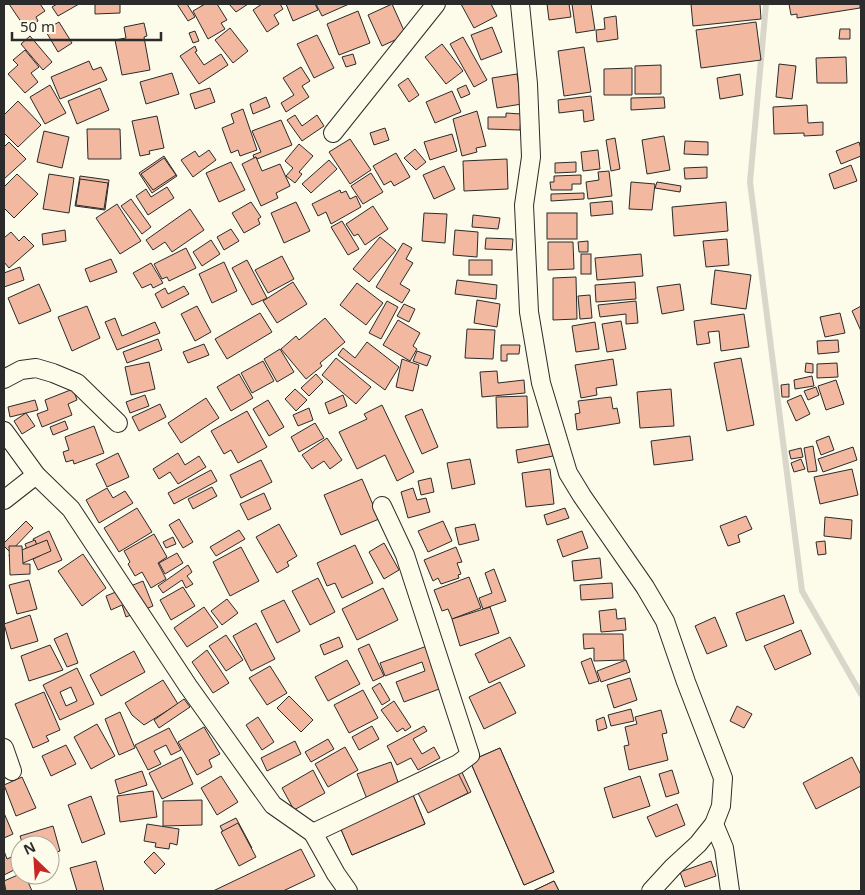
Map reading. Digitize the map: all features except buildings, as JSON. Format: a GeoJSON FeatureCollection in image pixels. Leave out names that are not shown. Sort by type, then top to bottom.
{"type":"FeatureCollection","features":[{"type":"Feature","properties":{"kind":"street"},"geometry":{"type":"LineString","coordinates":[[333,133],[436,4]]}},
{"type":"Feature","properties":{"kind":"street"},"geometry":{"type":"LineString","coordinates":[[520,4],[528,84],[531,157],[524,205],[529,312],[541,383],[568,473],[646,587],[665,621],[723,778],[722,806],[714,824],[698,844],[651,891]]}},
{"type":"Feature","properties":{"kind":"street"},"geometry":{"type":"LineString","coordinates":[[4,379],[21,370],[36,368],[53,373],[77,383],[118,423]]}},
{"type":"Feature","properties":{"kind":"street"},"geometry":{"type":"LineString","coordinates":[[4,431],[36,475],[71,509],[188,686],[273,805],[313,832],[336,874],[348,891]]}},
{"type":"Feature","properties":{"kind":"street"},"geometry":{"type":"LineString","coordinates":[[4,500],[36,475]]}},
{"type":"Feature","properties":{"kind":"street"},"geometry":{"type":"LineString","coordinates":[[313,832],[458,764],[470,755],[405,556],[382,506]]}},
{"type":"Feature","properties":{"kind":"street"},"geometry":{"type":"LineString","coordinates":[[4,748],[12,771]]}},
{"type":"Feature","properties":{"kind":"street"},"geometry":{"type":"LineString","coordinates":[[714,824],[724,848],[730,891]]}},
{"type":"Feature","properties":{"kind":"waterway"},"geometry":{"type":"LineString","coordinates":[[766,4],[750,182],[802,591],[861,694]]}}]}
